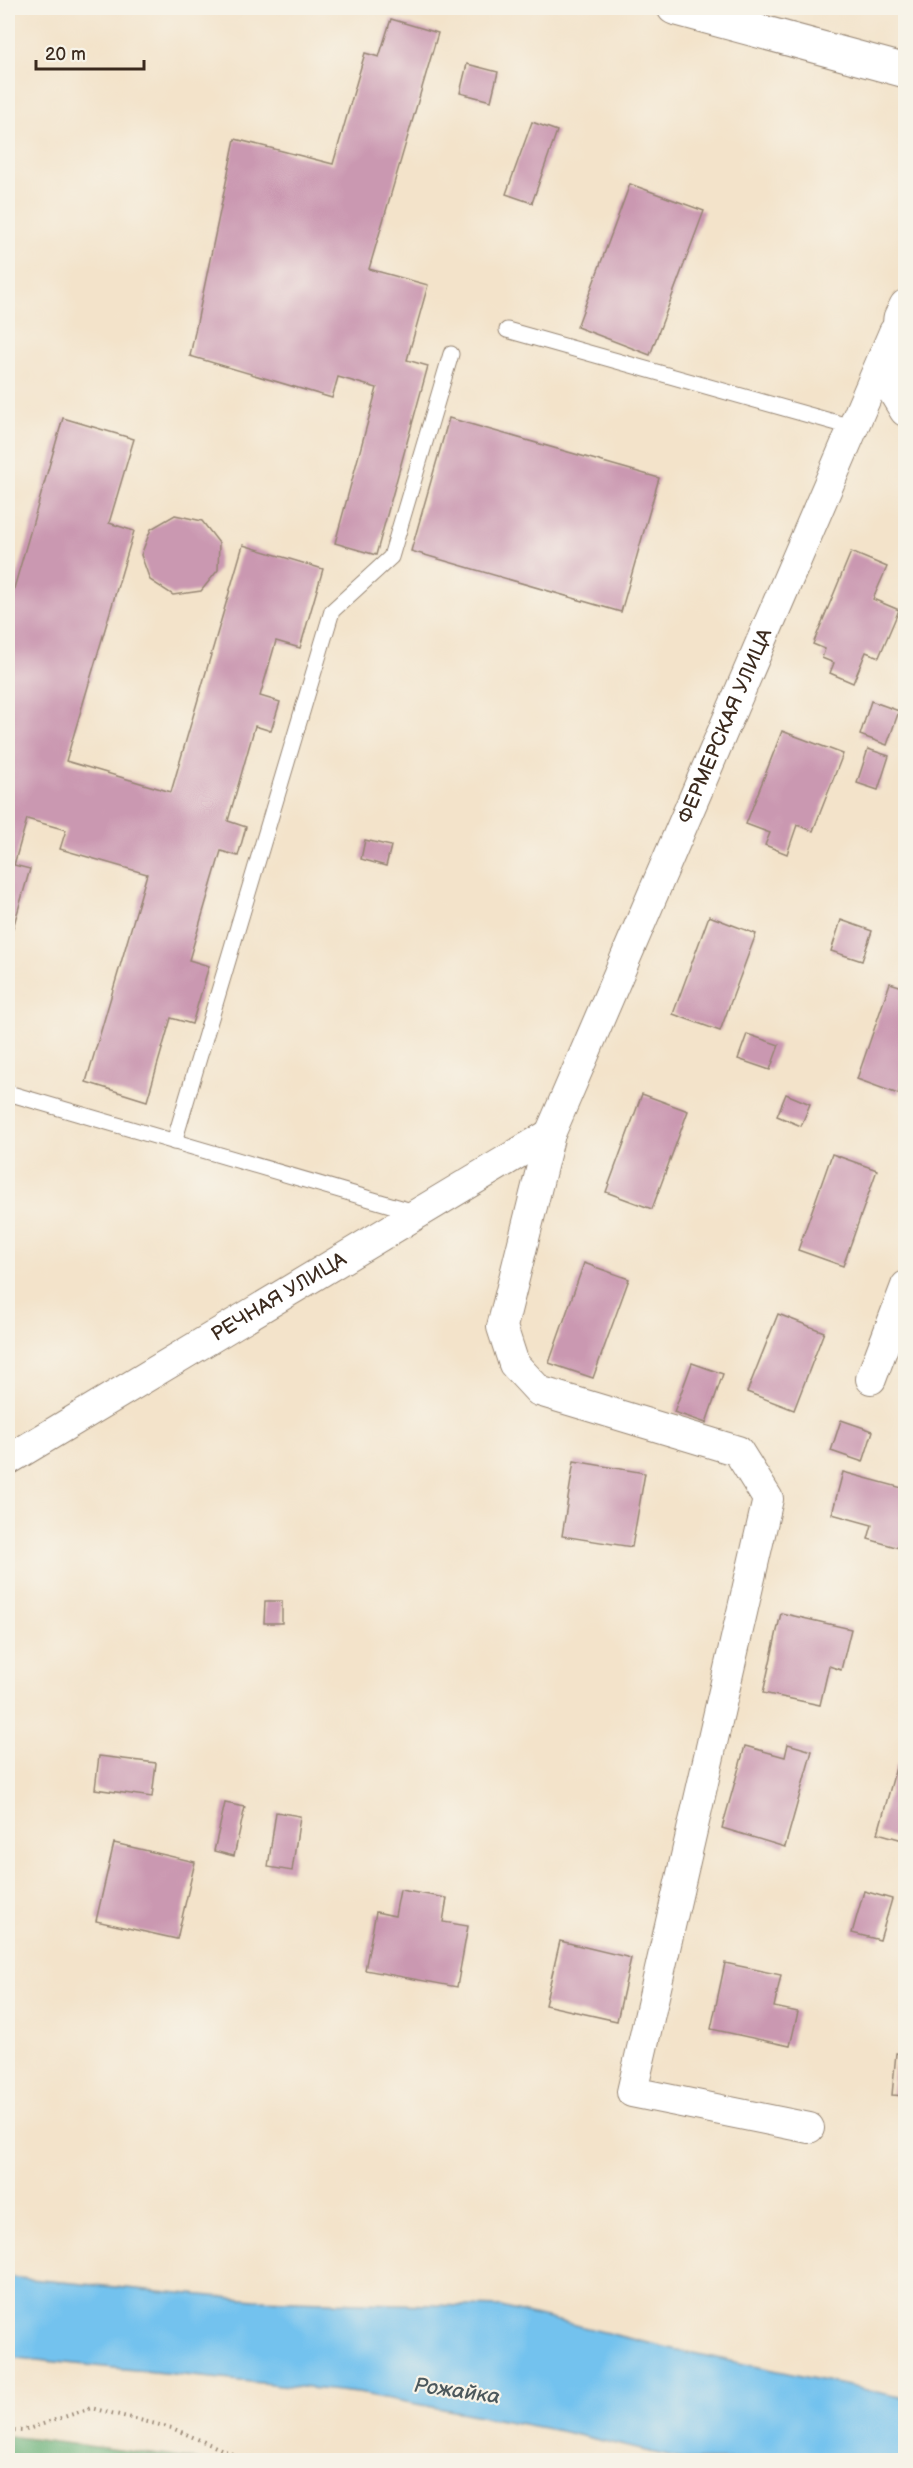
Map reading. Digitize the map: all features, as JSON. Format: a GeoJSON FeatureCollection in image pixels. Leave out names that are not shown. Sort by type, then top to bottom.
{"type":"FeatureCollection","features":[{"type":"Feature","properties":{"kind":"street"},"geometry":{"type":"LineString","coordinates":[[674,8],[906,71]]}},
{"type":"Feature","properties":{"kind":"street"},"geometry":{"type":"LineString","coordinates":[[903,312],[894,390],[906,410]]}},
{"type":"Feature","properties":{"kind":"street","name":"ФЕРМЕРСКАЯ УЛИЦА"},"geometry":{"type":"LineString","coordinates":[[809,2128],[632,2092],[768,1499],[738,1451],[539,1391],[514,1364],[502,1327],[550,1134],[903,312]]}},
{"type":"Feature","properties":{"kind":"street","name":"РЕЧНАЯ УЛИЦА"},"geometry":{"type":"LineString","coordinates":[[8,1460],[550,1134]]}},
{"type":"Feature","properties":{"kind":"street"},"geometry":{"type":"LineString","coordinates":[[871,1379],[906,1286]]}},
{"type":"Feature","properties":{"kind":"lane"},"geometry":{"type":"LineString","coordinates":[[507,330],[855,428]]}},
{"type":"Feature","properties":{"kind":"lane"},"geometry":{"type":"LineString","coordinates":[[174,1142],[332,611],[391,556],[451,354]]}},
{"type":"Feature","properties":{"kind":"lane"},"geometry":{"type":"LineString","coordinates":[[8,1093],[418,1213]]}},
{"type":"Feature","properties":{"kind":"path"},"geometry":{"type":"LineString","coordinates":[[8,2430],[22,2431],[91,2408],[172,2428],[246,2460]]}},
{"type":"Feature","properties":{"kind":"green space"},"geometry":{"type":"Polygon","coordinates":[[[8,2436],[199,2460],[8,2460],[8,2436]]]}},
{"type":"Feature","properties":{"kind":"water","name":"Рожайка"},"geometry":{"type":"Polygon","coordinates":[[[8,2277],[255,2300],[501,2307],[669,2348],[905,2398],[905,2460],[685,2460],[560,2431],[358,2393],[8,2357],[8,2277]]]}},
{"type":"Feature","properties":{"kind":"building"},"geometry":{"type":"Polygon","coordinates":[[[391,19],[438,33],[369,269],[428,285],[407,360],[428,366],[376,555],[335,543],[377,388],[338,377],[332,398],[190,356],[235,139],[333,164],[365,53],[379,57],[391,19]]]}},
{"type":"Feature","properties":{"kind":"building"},"geometry":{"type":"Polygon","coordinates":[[[467,64],[498,72],[491,101],[460,93],[467,64]]]}},
{"type":"Feature","properties":{"kind":"building"},"geometry":{"type":"Polygon","coordinates":[[[532,122],[557,131],[532,203],[506,194],[532,122]]]}},
{"type":"Feature","properties":{"kind":"building"},"geometry":{"type":"Polygon","coordinates":[[[630,184],[704,211],[650,355],[577,327],[630,184]]]}},
{"type":"Feature","properties":{"kind":"building"},"geometry":{"type":"Polygon","coordinates":[[[63,418],[134,439],[109,523],[134,531],[66,761],[171,792],[243,545],[323,569],[300,648],[276,641],[260,696],[280,702],[271,731],[255,726],[228,821],[246,827],[238,856],[221,851],[189,960],[209,966],[192,1024],[171,1018],[147,1101],[86,1082],[147,874],[60,849],[66,830],[27,819],[14,865],[30,869],[8,945],[8,609],[63,418]]]}},
{"type":"Feature","properties":{"kind":"building"},"geometry":{"type":"Polygon","coordinates":[[[449,418],[659,478],[621,612],[411,551],[449,418]]]}},
{"type":"Feature","properties":{"kind":"building"},"geometry":{"type":"Polygon","coordinates":[[[175,515],[202,521],[219,543],[218,570],[201,591],[173,595],[150,580],[141,555],[151,529],[175,515]]]}},
{"type":"Feature","properties":{"kind":"building"},"geometry":{"type":"Polygon","coordinates":[[[851,552],[887,567],[873,599],[899,610],[879,657],[866,652],[853,683],[830,673],[834,663],[822,658],[825,649],[813,644],[851,552]]]}},
{"type":"Feature","properties":{"kind":"building"},"geometry":{"type":"Polygon","coordinates":[[[871,701],[899,711],[887,745],[860,735],[871,701]]]}},
{"type":"Feature","properties":{"kind":"building"},"geometry":{"type":"Polygon","coordinates":[[[782,731],[843,754],[813,831],[797,825],[787,854],[765,845],[770,833],[746,824],[782,731]]]}},
{"type":"Feature","properties":{"kind":"building"},"geometry":{"type":"Polygon","coordinates":[[[868,749],[889,756],[878,790],[857,783],[868,749]]]}},
{"type":"Feature","properties":{"kind":"building"},"geometry":{"type":"Polygon","coordinates":[[[365,840],[391,846],[386,866],[361,859],[365,840]]]}},
{"type":"Feature","properties":{"kind":"building"},"geometry":{"type":"Polygon","coordinates":[[[709,916],[756,934],[720,1031],[673,1014],[709,916]]]}},
{"type":"Feature","properties":{"kind":"building"},"geometry":{"type":"Polygon","coordinates":[[[841,920],[872,931],[862,961],[831,951],[841,920]]]}},
{"type":"Feature","properties":{"kind":"building"},"geometry":{"type":"Polygon","coordinates":[[[890,983],[906,988],[906,1071],[898,1094],[857,1079],[890,983]]]}},
{"type":"Feature","properties":{"kind":"building"},"geometry":{"type":"Polygon","coordinates":[[[747,1034],[779,1045],[770,1070],[738,1059],[747,1034]]]}},
{"type":"Feature","properties":{"kind":"building"},"geometry":{"type":"Polygon","coordinates":[[[642,1094],[688,1111],[652,1209],[606,1192],[642,1094]]]}},
{"type":"Feature","properties":{"kind":"building"},"geometry":{"type":"Polygon","coordinates":[[[786,1094],[810,1104],[801,1126],[777,1116],[786,1094]]]}},
{"type":"Feature","properties":{"kind":"building"},"geometry":{"type":"Polygon","coordinates":[[[832,1154],[877,1170],[843,1266],[798,1250],[832,1154]]]}},
{"type":"Feature","properties":{"kind":"building"},"geometry":{"type":"Polygon","coordinates":[[[584,1263],[629,1279],[593,1378],[549,1363],[584,1263]]]}},
{"type":"Feature","properties":{"kind":"building"},"geometry":{"type":"Polygon","coordinates":[[[778,1314],[824,1332],[794,1410],[747,1392],[778,1314]]]}},
{"type":"Feature","properties":{"kind":"building"},"geometry":{"type":"Polygon","coordinates":[[[692,1363],[723,1374],[706,1423],[674,1412],[692,1363]]]}},
{"type":"Feature","properties":{"kind":"building"},"geometry":{"type":"Polygon","coordinates":[[[841,1420],[873,1431],[863,1462],[831,1451],[841,1420]]]}},
{"type":"Feature","properties":{"kind":"building"},"geometry":{"type":"Polygon","coordinates":[[[574,1461],[645,1473],[632,1547],[562,1536],[574,1461]]]}},
{"type":"Feature","properties":{"kind":"building"},"geometry":{"type":"Polygon","coordinates":[[[843,1472],[906,1489],[906,1550],[868,1539],[872,1525],[832,1514],[843,1472]]]}},
{"type":"Feature","properties":{"kind":"building"},"geometry":{"type":"Polygon","coordinates":[[[265,1601],[282,1601],[282,1623],[264,1623],[265,1601]]]}},
{"type":"Feature","properties":{"kind":"building"},"geometry":{"type":"Polygon","coordinates":[[[781,1613],[851,1629],[841,1670],[829,1666],[820,1705],[763,1693],[781,1613]]]}},
{"type":"Feature","properties":{"kind":"building"},"geometry":{"type":"Polygon","coordinates":[[[788,1744],[812,1751],[785,1847],[722,1828],[745,1746],[785,1757],[788,1744]]]}},
{"type":"Feature","properties":{"kind":"building"},"geometry":{"type":"Polygon","coordinates":[[[99,1756],[156,1763],[152,1797],[95,1789],[99,1756]]]}},
{"type":"Feature","properties":{"kind":"building"},"geometry":{"type":"Polygon","coordinates":[[[897,1764],[906,1766],[906,1841],[878,1833],[897,1764]]]}},
{"type":"Feature","properties":{"kind":"building"},"geometry":{"type":"Polygon","coordinates":[[[225,1803],[245,1807],[234,1856],[214,1851],[225,1803]]]}},
{"type":"Feature","properties":{"kind":"building"},"geometry":{"type":"Polygon","coordinates":[[[276,1812],[300,1816],[292,1871],[268,1867],[276,1812]]]}},
{"type":"Feature","properties":{"kind":"building"},"geometry":{"type":"Polygon","coordinates":[[[114,1843],[195,1862],[177,1939],[96,1921],[114,1843]]]}},
{"type":"Feature","properties":{"kind":"building"},"geometry":{"type":"Polygon","coordinates":[[[400,1890],[447,1898],[443,1922],[468,1926],[457,1987],[365,1970],[376,1912],[395,1916],[400,1890]]]}},
{"type":"Feature","properties":{"kind":"building"},"geometry":{"type":"Polygon","coordinates":[[[864,1891],[892,1899],[880,1940],[852,1933],[864,1891]]]}},
{"type":"Feature","properties":{"kind":"building"},"geometry":{"type":"Polygon","coordinates":[[[560,1941],[631,1958],[617,2021],[545,2005],[560,1941]]]}},
{"type":"Feature","properties":{"kind":"building"},"geometry":{"type":"Polygon","coordinates":[[[725,1963],[781,1975],[774,2007],[798,2012],[790,2046],[711,2029],[725,1963]]]}},
{"type":"Feature","properties":{"kind":"building"},"geometry":{"type":"Polygon","coordinates":[[[896,2053],[906,2054],[906,2096],[892,2095],[896,2053]]]}}]}
